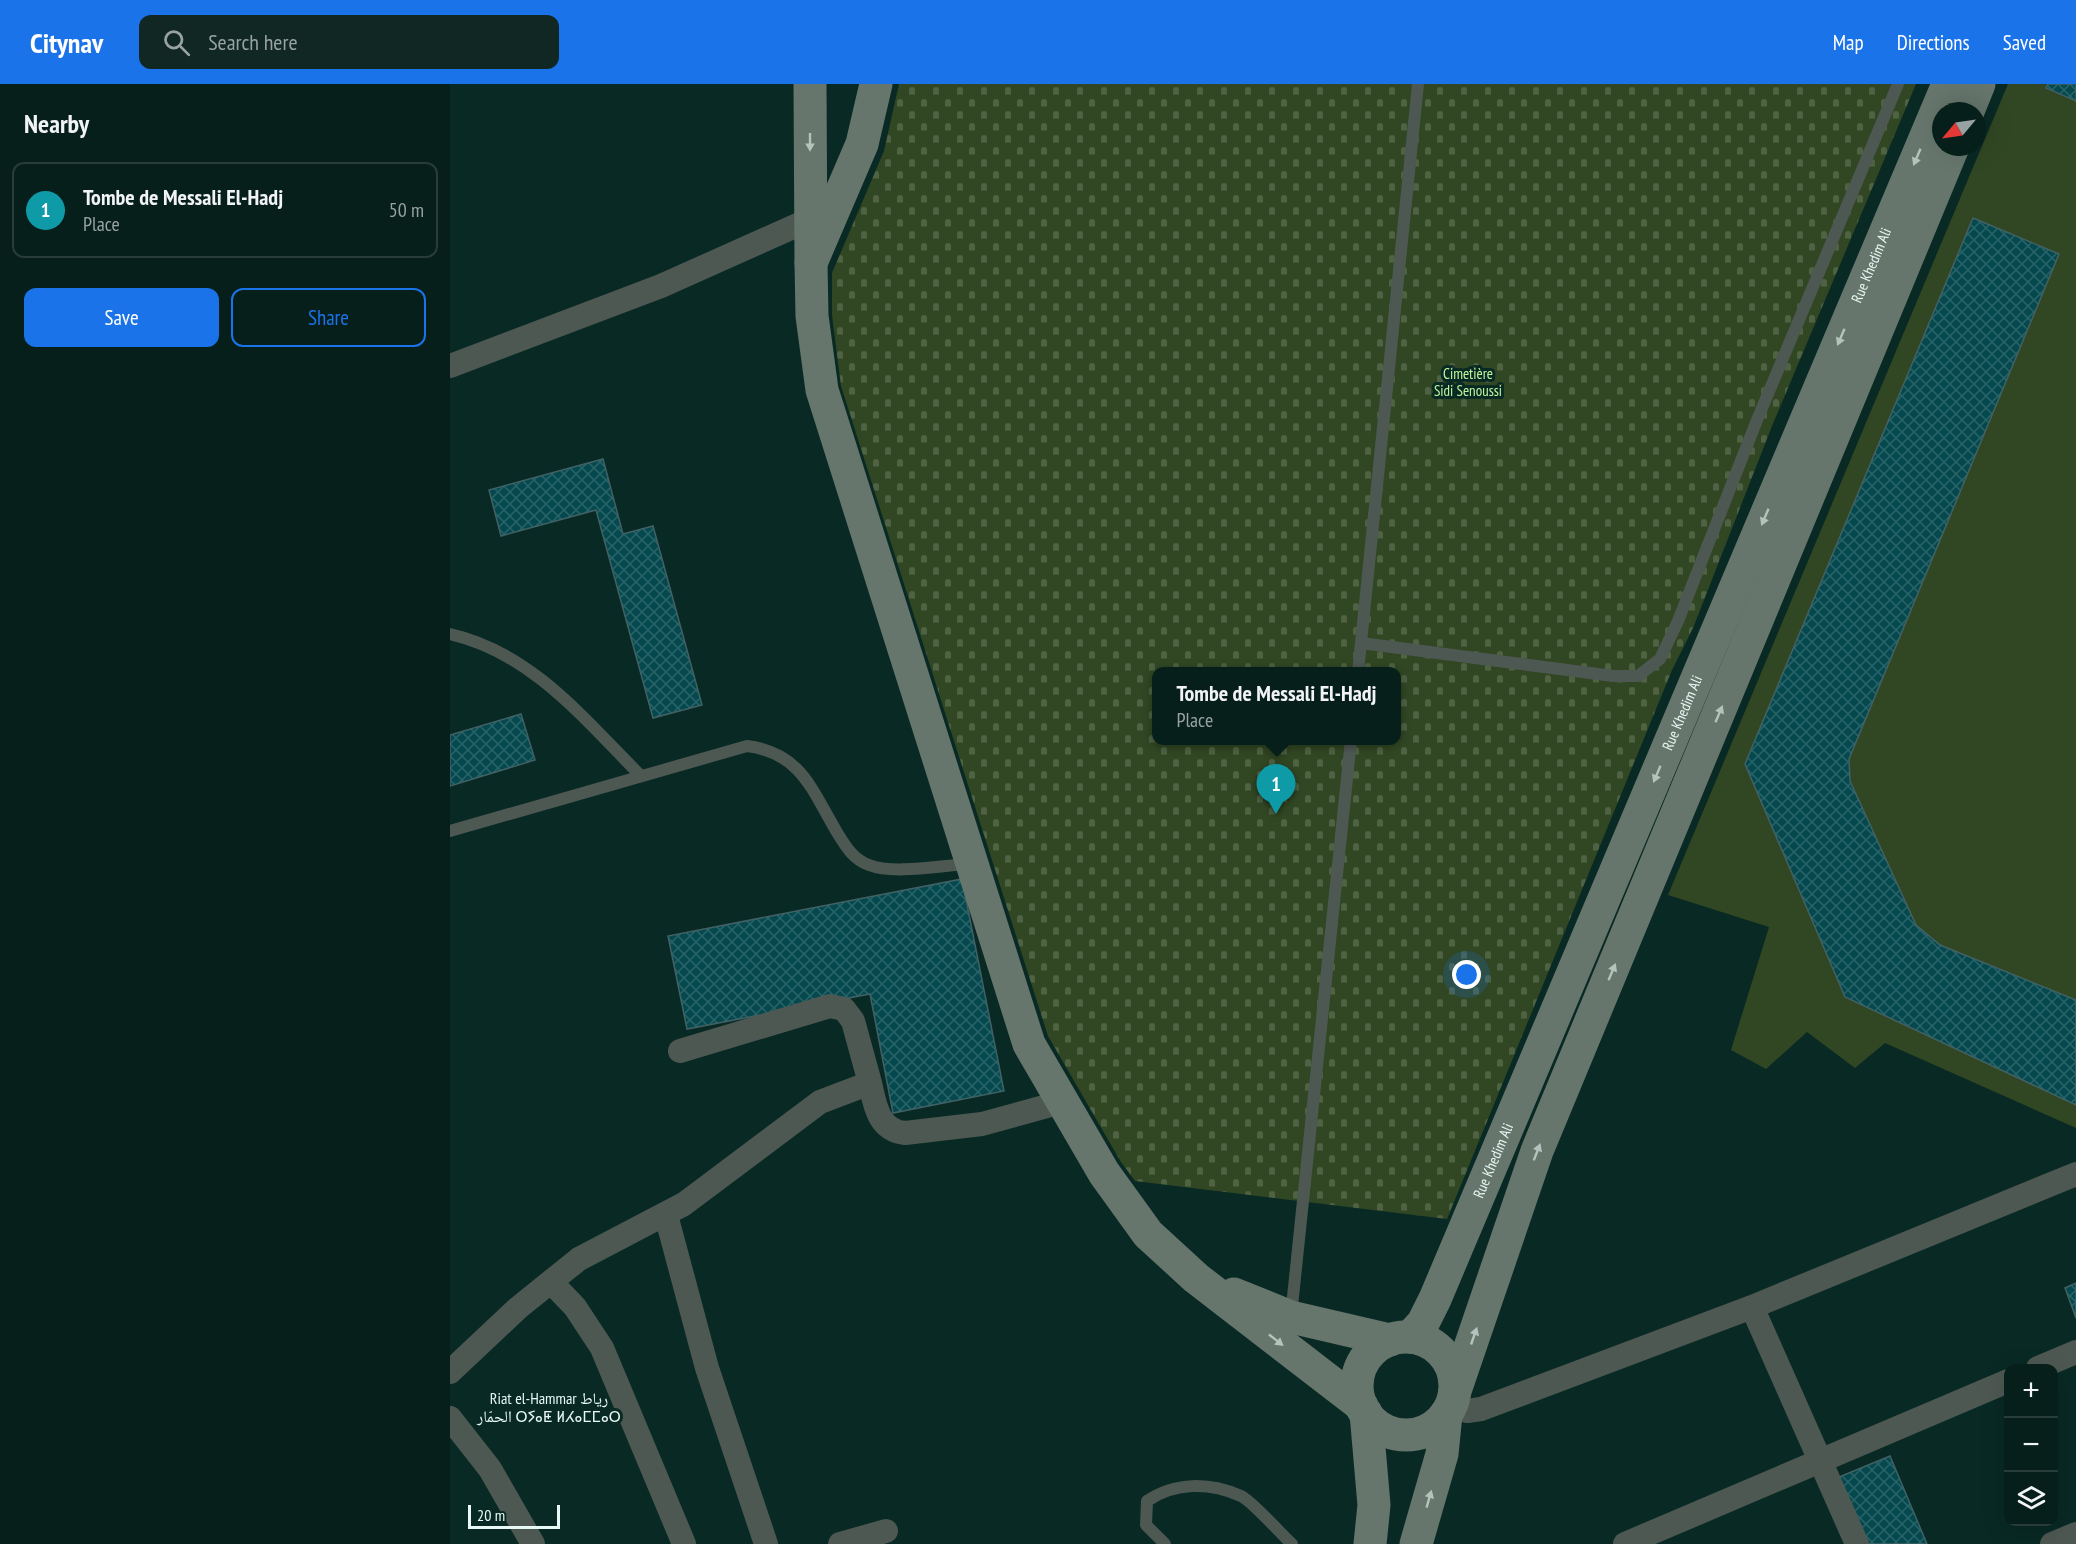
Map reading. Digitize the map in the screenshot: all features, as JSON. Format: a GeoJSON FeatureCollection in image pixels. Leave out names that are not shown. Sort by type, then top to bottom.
{"type":"FeatureCollection","features":[{"type":"Feature","properties":{"kind":"main road"},"geometry":{"type":"LineString","coordinates":[[810,84],[812,316],[822,390],[1029,1044],[1104,1173],[1148,1234],[1196,1278],[1364,1410],[1383,1429],[1406,1435],[1429,1430],[1451,1403]]}},
{"type":"Feature","properties":{"kind":"main road"},"geometry":{"type":"LineString","coordinates":[[811,263],[862,144],[876,84]]}},
{"type":"Feature","properties":{"kind":"main road","name":"Rue Khedim Ali"},"geometry":{"type":"LineString","coordinates":[[1400,1339],[1423,1323],[1436,1299],[1948,84]]}},
{"type":"Feature","properties":{"kind":"main road"},"geometry":{"type":"LineString","coordinates":[[1972,102],[1979,84]]}},
{"type":"Feature","properties":{"kind":"main road","name":"Rue Khedim Ali"},"geometry":{"type":"LineString","coordinates":[[1451,1403],[1537,1151],[1949,156]]}},
{"type":"Feature","properties":{"kind":"main road"},"geometry":{"type":"LineString","coordinates":[[1196,1278],[1291,1317],[1432,1345],[1443,1354],[1454,1378],[1451,1403],[1442,1454],[1416,1544]]}},
{"type":"Feature","properties":{"kind":"main road"},"geometry":{"type":"LineString","coordinates":[[1371,1544],[1374,1504],[1364,1410],[1357,1391],[1359,1374],[1365,1360],[1376,1347],[1400,1339]]}},
{"type":"Feature","properties":{"kind":"street"},"geometry":{"type":"LineString","coordinates":[[450,366],[661,286],[811,219]]}},
{"type":"Feature","properties":{"kind":"street"},"geometry":{"type":"LineString","coordinates":[[680,1051],[830,1006],[844,1009],[853,1021],[877,1117],[894,1132],[982,1124],[1062,1102]]}},
{"type":"Feature","properties":{"kind":"street"},"geometry":{"type":"LineString","coordinates":[[450,1372],[518,1308],[579,1259],[684,1204],[820,1102],[870,1083]]}},
{"type":"Feature","properties":{"kind":"street"},"geometry":{"type":"LineString","coordinates":[[1451,1403],[1467,1411],[1481,1409],[1752,1307],[2076,1174]]}},
{"type":"Feature","properties":{"kind":"street"},"geometry":{"type":"LineString","coordinates":[[666,1215],[707,1368],[766,1544]]}},
{"type":"Feature","properties":{"kind":"street"},"geometry":{"type":"LineString","coordinates":[[551,1282],[575,1307],[602,1348],[684,1544]]}},
{"type":"Feature","properties":{"kind":"street"},"geometry":{"type":"LineString","coordinates":[[1752,1307],[1857,1544]]}},
{"type":"Feature","properties":{"kind":"street"},"geometry":{"type":"LineString","coordinates":[[2048,1364],[2076,1352]]}},
{"type":"Feature","properties":{"kind":"street"},"geometry":{"type":"LineString","coordinates":[[1625,1544],[1820,1463],[2004,1383]]}},
{"type":"Feature","properties":{"kind":"street"},"geometry":{"type":"LineString","coordinates":[[450,1418],[490,1469],[533,1544]]}},
{"type":"Feature","properties":{"kind":"street"},"geometry":{"type":"LineString","coordinates":[[840,1544],[886,1531]]}},
{"type":"Feature","properties":{"kind":"street"},"geometry":{"type":"LineString","coordinates":[[2052,1544],[2076,1534]]}},
{"type":"Feature","properties":{"kind":"lane"},"geometry":{"type":"LineString","coordinates":[[1358,667],[1418,84]]}},
{"type":"Feature","properties":{"kind":"lane"},"geometry":{"type":"LineString","coordinates":[[1360,643],[1613,676],[1638,676],[1660,659],[1678,621],[1757,420],[1898,84]]}},
{"type":"Feature","properties":{"kind":"lane"},"geometry":{"type":"LineString","coordinates":[[450,634],[474,639],[514,659],[554,689],[641,776]]}},
{"type":"Feature","properties":{"kind":"lane"},"geometry":{"type":"LineString","coordinates":[[1291,1317],[1351,745]]}},
{"type":"Feature","properties":{"kind":"lane"},"geometry":{"type":"LineString","coordinates":[[450,831],[747,746],[768,749],[784,756],[799,770],[845,845],[856,858],[871,866],[889,868],[971,864]]}},
{"type":"Feature","properties":{"kind":"lane"},"geometry":{"type":"LineString","coordinates":[[1166,1544],[1146,1525],[1147,1501],[1163,1490],[1187,1485],[1242,1497],[1292,1544]]}},
{"type":"Feature","properties":{"kind":"green space","name":"Cimetière Sidi Senoussi"},"geometry":{"type":"Polygon","coordinates":[[[899,84],[1916,84],[1772,426],[1693,628],[1672,670],[1447,1219],[1135,1181],[1121,1162],[1048,1036],[841,386],[832,315],[832,273],[884,151],[899,84]]]}},
{"type":"Feature","properties":{"kind":"green space"},"geometry":{"type":"Polygon","coordinates":[[[2008,84],[2076,84],[2076,1128],[1885,1043],[1855,1068],[1807,1032],[1766,1069],[1731,1050],[1769,927],[1668,895],[1978,156],[1986,156],[1986,136],[2008,84]]]}},
{"type":"Feature","properties":{"kind":"building"},"geometry":{"type":"Polygon","coordinates":[[[2048,84],[2076,84],[2076,101],[2046,88],[2048,84]]]}},
{"type":"Feature","properties":{"kind":"building"},"geometry":{"type":"Polygon","coordinates":[[[1973,218],[2059,254],[1849,759],[1850,781],[1916,925],[1940,945],[2076,1000],[2076,1105],[1845,997],[1745,764],[1973,218]]]}},
{"type":"Feature","properties":{"kind":"building"},"geometry":{"type":"Polygon","coordinates":[[[603,459],[623,534],[653,526],[702,705],[653,718],[596,510],[501,536],[489,490],[603,459]]]}},
{"type":"Feature","properties":{"kind":"building"},"geometry":{"type":"Polygon","coordinates":[[[521,714],[535,760],[450,786],[450,735],[521,714]]]}},
{"type":"Feature","properties":{"kind":"building"},"geometry":{"type":"Polygon","coordinates":[[[962,879],[1004,1091],[893,1113],[870,994],[687,1029],[668,936],[962,879]]]}},
{"type":"Feature","properties":{"kind":"building"},"geometry":{"type":"Polygon","coordinates":[[[2076,1283],[2076,1318],[2065,1288],[2076,1283]]]}},
{"type":"Feature","properties":{"kind":"building"},"geometry":{"type":"Polygon","coordinates":[[[1890,1456],[1927,1544],[1859,1544],[1832,1480],[1890,1456]]]}},
{"type":"Feature","properties":{"kind":"place","name":"Tombe de Messali El-Hadj"},"geometry":{"type":"Point","coordinates":[1276,814]}},
{"type":"Feature","properties":{"kind":"district","name":"Riat el-Hammar رياط الحمّار ⵔⵢⴰⵟ ⵍⵃⴰⵎⵎⴰⵔ"},"geometry":{"type":"Point","coordinates":[549,1407]}}]}
